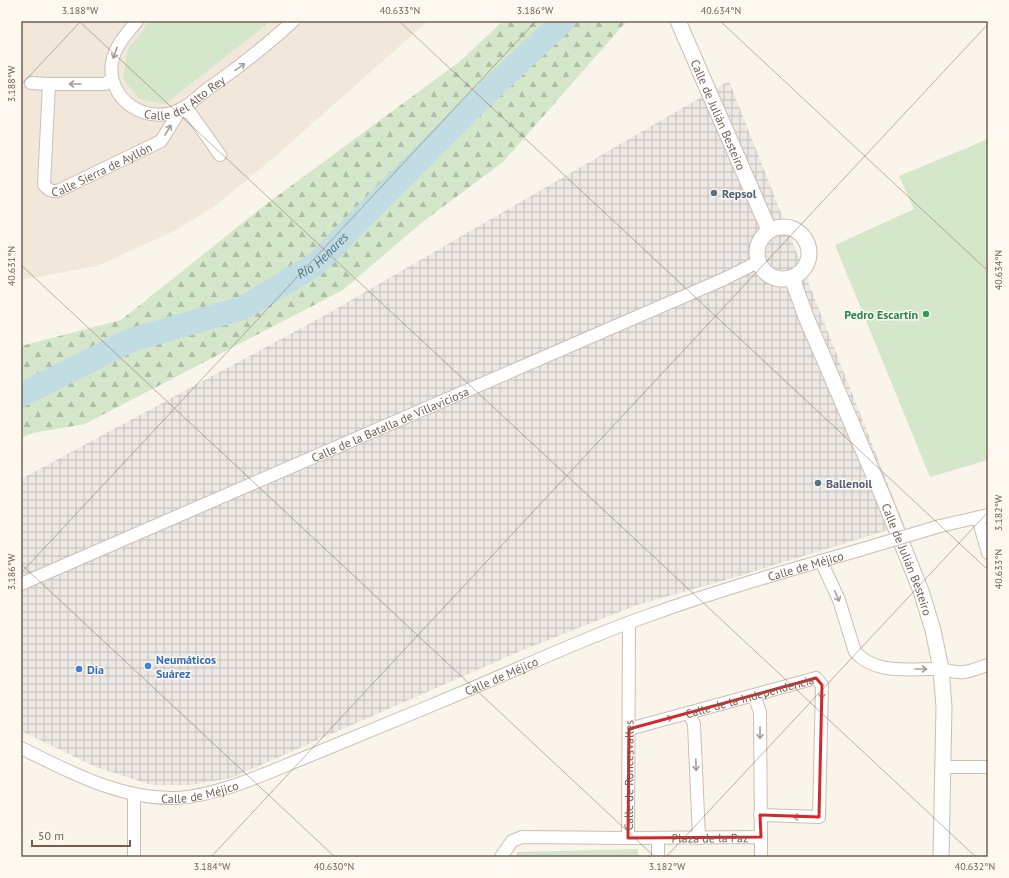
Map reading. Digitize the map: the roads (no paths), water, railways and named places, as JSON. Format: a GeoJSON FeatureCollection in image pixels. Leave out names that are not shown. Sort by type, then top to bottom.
{"type":"FeatureCollection","features":[{"type":"Feature","properties":{"kind":"street","name":"Calle del Alto Rey"},"geometry":{"type":"LineString","coordinates":[[137,21],[118,46],[112,60],[112,79],[122,99],[136,109],[150,114],[162,115],[181,109],[246,62],[293,21]]}},
{"type":"Feature","properties":{"kind":"street","name":"Calle de Julián Besteiro"},"geometry":{"type":"LineString","coordinates":[[679,23],[769,230]]}},
{"type":"Feature","properties":{"kind":"street"},"geometry":{"type":"LineString","coordinates":[[31,83],[105,84],[112,79]]}},
{"type":"Feature","properties":{"kind":"street","name":"Calle Sierra de Ayllón"},"geometry":{"type":"LineString","coordinates":[[50,84],[44,185],[47,189],[54,192],[161,141],[181,109]]}},
{"type":"Feature","properties":{"kind":"street"},"geometry":{"type":"LineString","coordinates":[[181,109],[191,114],[220,154]]}},
{"type":"Feature","properties":{"kind":"street"},"geometry":{"type":"LineString","coordinates":[[784,226],[797,230],[807,242],[809,259],[803,271],[792,278],[776,279],[765,272],[758,262],[757,245],[769,230],[784,226]]}},
{"type":"Feature","properties":{"kind":"street","name":"Calle de la Batalla de Villaviciosa"},"geometry":{"type":"LineString","coordinates":[[21,584],[724,279],[758,262]]}},
{"type":"Feature","properties":{"kind":"street","name":"Calle de Julián Besteiro"},"geometry":{"type":"LineString","coordinates":[[792,278],[808,321],[884,499],[921,591],[933,630],[941,669],[944,708],[942,857]]}},
{"type":"Feature","properties":{"kind":"street"},"geometry":{"type":"LineString","coordinates":[[983,516],[988,553]]}},
{"type":"Feature","properties":{"kind":"street","name":"Calle de Méjico"},"geometry":{"type":"LineString","coordinates":[[21,748],[73,774],[102,785],[148,797],[179,798],[217,790],[259,776],[408,716],[629,623],[716,592],[940,526],[983,516]]}},
{"type":"Feature","properties":{"kind":"street"},"geometry":{"type":"LineString","coordinates":[[821,561],[839,600],[855,652],[860,658],[874,665],[891,670],[941,669],[963,672],[988,665]]}},
{"type":"Feature","properties":{"kind":"street","name":"Calle de Roncesvalles"},"geometry":{"type":"LineString","coordinates":[[501,857],[512,841],[522,837],[628,838],[629,623]]}},
{"type":"Feature","properties":{"kind":"street","name":"Calle de la Independencia"},"geometry":{"type":"LineString","coordinates":[[629,729],[816,678],[822,685],[819,817],[760,816]]}},
{"type":"Feature","properties":{"kind":"street"},"geometry":{"type":"LineString","coordinates":[[754,695],[760,712],[761,837]]}},
{"type":"Feature","properties":{"kind":"street"},"geometry":{"type":"LineString","coordinates":[[688,713],[694,724],[699,838]]}},
{"type":"Feature","properties":{"kind":"street"},"geometry":{"type":"LineString","coordinates":[[943,767],[988,767]]}},
{"type":"Feature","properties":{"kind":"street"},"geometry":{"type":"LineString","coordinates":[[134,794],[134,857]]}},
{"type":"Feature","properties":{"kind":"street","name":"Plaza de la Paz"},"geometry":{"type":"LineString","coordinates":[[658,857],[658,838],[761,837],[761,857]]}},
{"type":"Feature","properties":{"kind":"street"},"geometry":{"type":"LineString","coordinates":[[628,838],[658,838]]}},
{"type":"Feature","properties":{"kind":"waterway","name":"Río Henares"},"geometry":{"type":"LineString","coordinates":[[21,395],[131,340],[243,308],[316,264],[481,98],[563,21]]}},
{"type":"Feature","properties":{"kind":"place","name":"Repsol"},"geometry":{"type":"Point","coordinates":[714,193]}},
{"type":"Feature","properties":{"kind":"place","name":"Pedro Escartín"},"geometry":{"type":"Point","coordinates":[926,314]}},
{"type":"Feature","properties":{"kind":"place","name":"Ballenoil"},"geometry":{"type":"Point","coordinates":[818,483]}},
{"type":"Feature","properties":{"kind":"place","name":"Neumáticos Suárez"},"geometry":{"type":"Point","coordinates":[148,666]}},
{"type":"Feature","properties":{"kind":"place","name":"Dia"},"geometry":{"type":"Point","coordinates":[79,669]}}]}
